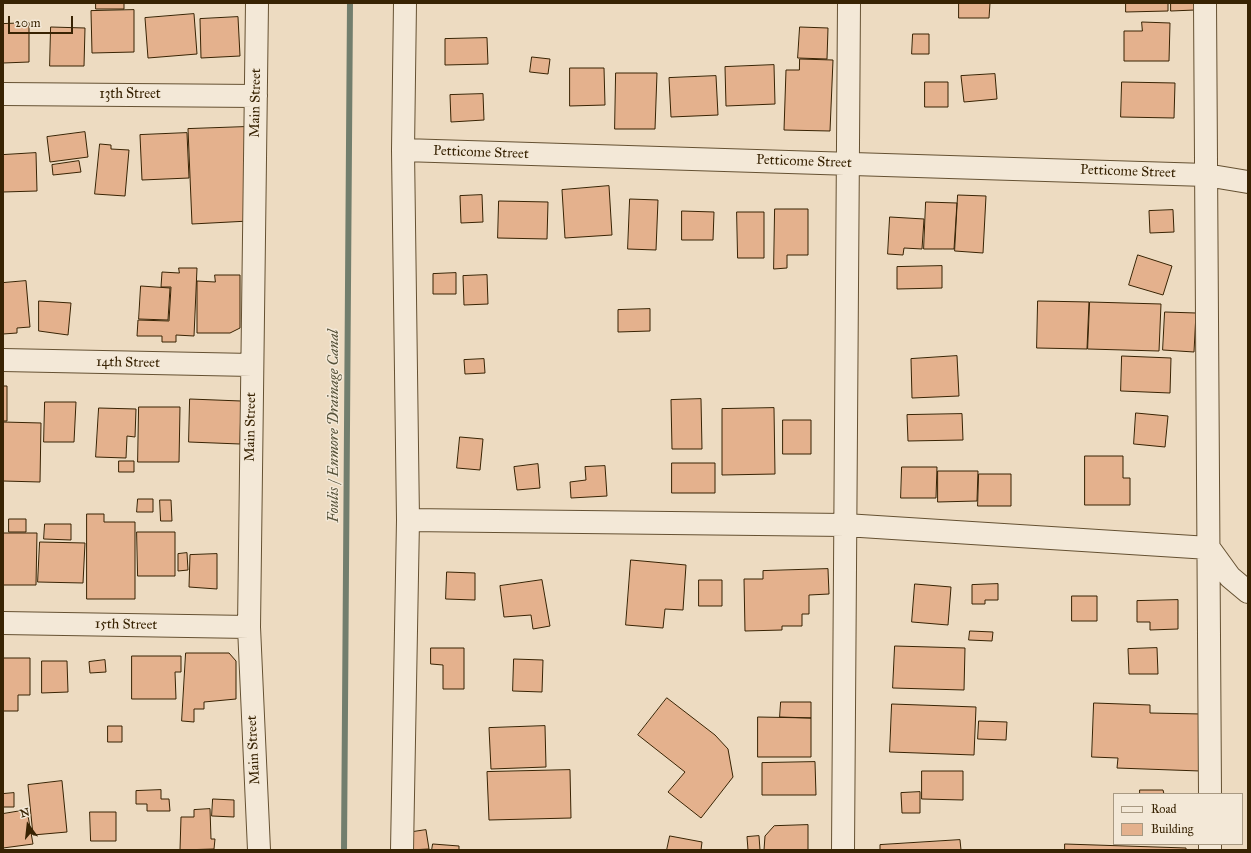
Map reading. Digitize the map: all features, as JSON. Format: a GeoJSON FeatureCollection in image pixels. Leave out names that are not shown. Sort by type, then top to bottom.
{"type":"FeatureCollection","features":[{"type":"Feature","properties":{"kind":"street","name":"Main Street"},"geometry":{"type":"LineString","coordinates":[[257,3],[248,627],[259,850]]}},
{"type":"Feature","properties":{"kind":"street"},"geometry":{"type":"LineString","coordinates":[[402,850],[408,520],[403,150],[405,3]]}},
{"type":"Feature","properties":{"kind":"street"},"geometry":{"type":"LineString","coordinates":[[843,850],[849,3]]}},
{"type":"Feature","properties":{"kind":"street"},"geometry":{"type":"LineString","coordinates":[[1205,3],[1210,793]]}},
{"type":"Feature","properties":{"kind":"street","name":"13th Street"},"geometry":{"type":"LineString","coordinates":[[3,94],[256,96]]}},
{"type":"Feature","properties":{"kind":"street","name":"Petticome Street"},"geometry":{"type":"LineString","coordinates":[[403,150],[1206,175],[1247,182]]}},
{"type":"Feature","properties":{"kind":"street","name":"14th Street"},"geometry":{"type":"LineString","coordinates":[[3,360],[252,365]]}},
{"type":"Feature","properties":{"kind":"street"},"geometry":{"type":"LineString","coordinates":[[408,520],[845,525],[1209,548]]}},
{"type":"Feature","properties":{"kind":"street"},"geometry":{"type":"LineString","coordinates":[[1209,548],[1230,577],[1248,592]]}},
{"type":"Feature","properties":{"kind":"street","name":"15th Street"},"geometry":{"type":"LineString","coordinates":[[3,623],[248,627]]}},
{"type":"Feature","properties":{"kind":"building"},"geometry":{"type":"Polygon","coordinates":[[[96,3],[124,3],[124,9],[96,9],[96,3]]]}},
{"type":"Feature","properties":{"kind":"building"},"geometry":{"type":"Polygon","coordinates":[[[959,3],[990,3],[989,18],[959,18],[959,3]]]}},
{"type":"Feature","properties":{"kind":"building"},"geometry":{"type":"Polygon","coordinates":[[[1126,3],[1168,3],[1168,11],[1126,12],[1126,3]]]}},
{"type":"Feature","properties":{"kind":"building"},"geometry":{"type":"Polygon","coordinates":[[[1171,3],[1195,3],[1195,10],[1171,11],[1171,3]]]}},
{"type":"Feature","properties":{"kind":"building"},"geometry":{"type":"Polygon","coordinates":[[[134,10],[134,52],[92,53],[91,11],[134,10]]]}},
{"type":"Feature","properties":{"kind":"building"},"geometry":{"type":"Polygon","coordinates":[[[194,14],[197,54],[148,58],[145,18],[194,14]]]}},
{"type":"Feature","properties":{"kind":"building"},"geometry":{"type":"Polygon","coordinates":[[[238,17],[240,56],[201,58],[200,19],[238,17]]]}},
{"type":"Feature","properties":{"kind":"building"},"geometry":{"type":"Polygon","coordinates":[[[1142,22],[1170,23],[1169,61],[1124,61],[1124,31],[1142,31],[1142,22]]]}},
{"type":"Feature","properties":{"kind":"building"},"geometry":{"type":"Polygon","coordinates":[[[29,23],[29,62],[3,63],[3,24],[29,23]]]}},
{"type":"Feature","properties":{"kind":"building"},"geometry":{"type":"Polygon","coordinates":[[[51,27],[85,28],[84,66],[50,66],[51,27]]]}},
{"type":"Feature","properties":{"kind":"building"},"geometry":{"type":"Polygon","coordinates":[[[800,27],[828,28],[827,59],[798,58],[800,27]]]}},
{"type":"Feature","properties":{"kind":"building"},"geometry":{"type":"Polygon","coordinates":[[[913,34],[929,34],[929,54],[912,54],[913,34]]]}},
{"type":"Feature","properties":{"kind":"building"},"geometry":{"type":"Polygon","coordinates":[[[487,38],[488,64],[445,65],[445,39],[487,38]]]}},
{"type":"Feature","properties":{"kind":"building"},"geometry":{"type":"Polygon","coordinates":[[[532,57],[550,59],[548,74],[530,72],[532,57]]]}},
{"type":"Feature","properties":{"kind":"building"},"geometry":{"type":"Polygon","coordinates":[[[800,59],[833,60],[830,131],[784,130],[786,70],[799,70],[800,59]]]}},
{"type":"Feature","properties":{"kind":"building"},"geometry":{"type":"Polygon","coordinates":[[[774,65],[775,104],[726,106],[725,67],[774,65]]]}},
{"type":"Feature","properties":{"kind":"building"},"geometry":{"type":"Polygon","coordinates":[[[570,68],[604,68],[605,105],[570,106],[570,68]]]}},
{"type":"Feature","properties":{"kind":"building"},"geometry":{"type":"Polygon","coordinates":[[[616,73],[657,73],[655,129],[615,129],[616,73]]]}},
{"type":"Feature","properties":{"kind":"building"},"geometry":{"type":"Polygon","coordinates":[[[995,74],[997,99],[964,102],[961,76],[995,74]]]}},
{"type":"Feature","properties":{"kind":"building"},"geometry":{"type":"Polygon","coordinates":[[[716,76],[718,115],[671,117],[669,78],[716,76]]]}},
{"type":"Feature","properties":{"kind":"building"},"geometry":{"type":"Polygon","coordinates":[[[925,82],[948,82],[948,107],[925,107],[925,82]]]}},
{"type":"Feature","properties":{"kind":"building"},"geometry":{"type":"Polygon","coordinates":[[[1122,82],[1175,83],[1174,118],[1121,117],[1122,82]]]}},
{"type":"Feature","properties":{"kind":"building"},"geometry":{"type":"Polygon","coordinates":[[[483,94],[484,120],[451,122],[450,95],[483,94]]]}},
{"type":"Feature","properties":{"kind":"building"},"geometry":{"type":"Polygon","coordinates":[[[245,127],[249,221],[192,224],[188,129],[245,127]]]}},
{"type":"Feature","properties":{"kind":"building"},"geometry":{"type":"Polygon","coordinates":[[[85,132],[88,157],[50,162],[47,137],[85,132]]]}},
{"type":"Feature","properties":{"kind":"building"},"geometry":{"type":"Polygon","coordinates":[[[187,133],[189,178],[142,180],[140,135],[187,133]]]}},
{"type":"Feature","properties":{"kind":"building"},"geometry":{"type":"Polygon","coordinates":[[[100,144],[111,145],[111,149],[129,150],[125,196],[95,194],[100,144]]]}},
{"type":"Feature","properties":{"kind":"building"},"geometry":{"type":"Polygon","coordinates":[[[36,153],[37,191],[3,192],[3,155],[36,153]]]}},
{"type":"Feature","properties":{"kind":"building"},"geometry":{"type":"Polygon","coordinates":[[[79,161],[81,172],[53,175],[52,165],[79,161]]]}},
{"type":"Feature","properties":{"kind":"building"},"geometry":{"type":"Polygon","coordinates":[[[609,186],[612,235],[565,238],[562,190],[609,186]]]}},
{"type":"Feature","properties":{"kind":"building"},"geometry":{"type":"Polygon","coordinates":[[[482,195],[483,222],[461,223],[460,196],[482,195]]]}},
{"type":"Feature","properties":{"kind":"building"},"geometry":{"type":"Polygon","coordinates":[[[958,195],[986,196],[983,253],[955,251],[958,195]]]}},
{"type":"Feature","properties":{"kind":"building"},"geometry":{"type":"Polygon","coordinates":[[[630,199],[658,200],[656,250],[628,249],[630,199]]]}},
{"type":"Feature","properties":{"kind":"building"},"geometry":{"type":"Polygon","coordinates":[[[499,201],[548,202],[547,239],[498,238],[499,201]]]}},
{"type":"Feature","properties":{"kind":"building"},"geometry":{"type":"Polygon","coordinates":[[[926,202],[957,203],[954,249],[924,249],[926,202]]]}},
{"type":"Feature","properties":{"kind":"building"},"geometry":{"type":"Polygon","coordinates":[[[775,209],[808,209],[808,255],[787,255],[787,268],[774,269],[775,209]]]}},
{"type":"Feature","properties":{"kind":"building"},"geometry":{"type":"Polygon","coordinates":[[[1173,210],[1174,232],[1150,233],[1149,211],[1173,210]]]}},
{"type":"Feature","properties":{"kind":"building"},"geometry":{"type":"Polygon","coordinates":[[[682,211],[714,212],[713,240],[682,240],[682,211]]]}},
{"type":"Feature","properties":{"kind":"building"},"geometry":{"type":"Polygon","coordinates":[[[737,212],[764,212],[764,258],[738,258],[737,212]]]}},
{"type":"Feature","properties":{"kind":"building"},"geometry":{"type":"Polygon","coordinates":[[[890,217],[924,219],[922,249],[904,248],[903,255],[888,254],[890,217]]]}},
{"type":"Feature","properties":{"kind":"building"},"geometry":{"type":"Polygon","coordinates":[[[1138,255],[1172,266],[1163,295],[1129,285],[1138,255]]]}},
{"type":"Feature","properties":{"kind":"building"},"geometry":{"type":"Polygon","coordinates":[[[942,266],[942,288],[897,289],[897,267],[942,266]]]}},
{"type":"Feature","properties":{"kind":"building"},"geometry":{"type":"Polygon","coordinates":[[[179,268],[197,268],[194,336],[176,335],[176,342],[162,342],[162,336],[137,336],[138,320],[169,321],[171,287],[161,287],[162,272],[179,273],[179,268]]]}},
{"type":"Feature","properties":{"kind":"building"},"geometry":{"type":"Polygon","coordinates":[[[456,273],[456,294],[433,294],[433,274],[456,273]]]}},
{"type":"Feature","properties":{"kind":"building"},"geometry":{"type":"Polygon","coordinates":[[[215,275],[240,275],[240,328],[230,333],[197,333],[197,281],[215,282],[215,275]]]}},
{"type":"Feature","properties":{"kind":"building"},"geometry":{"type":"Polygon","coordinates":[[[487,275],[488,304],[464,305],[463,276],[487,275]]]}},
{"type":"Feature","properties":{"kind":"building"},"geometry":{"type":"Polygon","coordinates":[[[26,281],[30,327],[17,328],[17,333],[3,334],[3,283],[26,281]]]}},
{"type":"Feature","properties":{"kind":"building"},"geometry":{"type":"Polygon","coordinates":[[[141,286],[170,288],[168,320],[139,319],[141,286]]]}},
{"type":"Feature","properties":{"kind":"building"},"geometry":{"type":"Polygon","coordinates":[[[39,301],[71,303],[68,335],[39,331],[39,301]]]}},
{"type":"Feature","properties":{"kind":"building"},"geometry":{"type":"Polygon","coordinates":[[[1038,301],[1089,302],[1087,349],[1037,348],[1038,301]]]}},
{"type":"Feature","properties":{"kind":"building"},"geometry":{"type":"Polygon","coordinates":[[[1090,302],[1161,304],[1159,351],[1088,349],[1090,302]]]}},
{"type":"Feature","properties":{"kind":"building"},"geometry":{"type":"Polygon","coordinates":[[[650,309],[650,331],[618,332],[618,310],[650,309]]]}},
{"type":"Feature","properties":{"kind":"building"},"geometry":{"type":"Polygon","coordinates":[[[1165,312],[1196,313],[1194,352],[1163,350],[1165,312]]]}},
{"type":"Feature","properties":{"kind":"building"},"geometry":{"type":"Polygon","coordinates":[[[957,356],[959,396],[912,398],[911,359],[957,356]]]}},
{"type":"Feature","properties":{"kind":"building"},"geometry":{"type":"Polygon","coordinates":[[[1122,356],[1171,358],[1170,393],[1121,391],[1122,356]]]}},
{"type":"Feature","properties":{"kind":"building"},"geometry":{"type":"Polygon","coordinates":[[[484,359],[485,373],[465,374],[464,360],[484,359]]]}},
{"type":"Feature","properties":{"kind":"building"},"geometry":{"type":"Polygon","coordinates":[[[3,386],[7,386],[7,421],[3,421],[3,386]]]}},
{"type":"Feature","properties":{"kind":"building"},"geometry":{"type":"Polygon","coordinates":[[[190,399],[241,401],[240,444],[189,442],[190,399]]]}},
{"type":"Feature","properties":{"kind":"building"},"geometry":{"type":"Polygon","coordinates":[[[701,399],[702,449],[672,449],[671,400],[701,399]]]}},
{"type":"Feature","properties":{"kind":"building"},"geometry":{"type":"Polygon","coordinates":[[[45,402],[76,402],[74,442],[44,442],[45,402]]]}},
{"type":"Feature","properties":{"kind":"building"},"geometry":{"type":"Polygon","coordinates":[[[139,407],[180,407],[179,462],[138,462],[139,407]]]}},
{"type":"Feature","properties":{"kind":"building"},"geometry":{"type":"Polygon","coordinates":[[[99,408],[136,409],[135,437],[127,436],[126,458],[96,457],[99,408]]]}},
{"type":"Feature","properties":{"kind":"building"},"geometry":{"type":"Polygon","coordinates":[[[774,408],[775,474],[722,475],[722,409],[774,408]]]}},
{"type":"Feature","properties":{"kind":"building"},"geometry":{"type":"Polygon","coordinates":[[[1136,413],[1168,416],[1165,447],[1134,444],[1136,413]]]}},
{"type":"Feature","properties":{"kind":"building"},"geometry":{"type":"Polygon","coordinates":[[[962,414],[963,440],[908,441],[907,415],[962,414]]]}},
{"type":"Feature","properties":{"kind":"building"},"geometry":{"type":"Polygon","coordinates":[[[783,420],[811,420],[811,454],[783,454],[783,420]]]}},
{"type":"Feature","properties":{"kind":"building"},"geometry":{"type":"Polygon","coordinates":[[[3,422],[41,423],[40,482],[3,481],[3,422]]]}},
{"type":"Feature","properties":{"kind":"building"},"geometry":{"type":"Polygon","coordinates":[[[460,437],[483,439],[480,470],[457,468],[460,437]]]}},
{"type":"Feature","properties":{"kind":"building"},"geometry":{"type":"Polygon","coordinates":[[[1085,456],[1123,456],[1123,478],[1130,478],[1130,505],[1085,505],[1085,456]]]}},
{"type":"Feature","properties":{"kind":"building"},"geometry":{"type":"Polygon","coordinates":[[[119,461],[134,461],[134,472],[119,472],[119,461]]]}},
{"type":"Feature","properties":{"kind":"building"},"geometry":{"type":"Polygon","coordinates":[[[672,463],[715,463],[715,493],[672,493],[672,463]]]}},
{"type":"Feature","properties":{"kind":"building"},"geometry":{"type":"Polygon","coordinates":[[[538,464],[540,488],[517,490],[514,467],[538,464]]]}},
{"type":"Feature","properties":{"kind":"building"},"geometry":{"type":"Polygon","coordinates":[[[605,466],[607,496],[571,498],[570,482],[586,480],[585,467],[605,466]]]}},
{"type":"Feature","properties":{"kind":"building"},"geometry":{"type":"Polygon","coordinates":[[[902,467],[937,467],[936,498],[901,498],[902,467]]]}},
{"type":"Feature","properties":{"kind":"building"},"geometry":{"type":"Polygon","coordinates":[[[938,471],[978,471],[977,501],[938,502],[938,471]]]}},
{"type":"Feature","properties":{"kind":"building"},"geometry":{"type":"Polygon","coordinates":[[[979,474],[1011,474],[1011,506],[978,506],[979,474]]]}},
{"type":"Feature","properties":{"kind":"building"},"geometry":{"type":"Polygon","coordinates":[[[138,499],[153,499],[153,512],[137,512],[138,499]]]}},
{"type":"Feature","properties":{"kind":"building"},"geometry":{"type":"Polygon","coordinates":[[[160,500],[171,500],[172,521],[161,521],[160,500]]]}},
{"type":"Feature","properties":{"kind":"building"},"geometry":{"type":"Polygon","coordinates":[[[87,514],[104,514],[104,522],[135,522],[135,599],[87,599],[87,514]]]}},
{"type":"Feature","properties":{"kind":"building"},"geometry":{"type":"Polygon","coordinates":[[[9,519],[26,519],[26,532],[9,532],[9,519]]]}},
{"type":"Feature","properties":{"kind":"building"},"geometry":{"type":"Polygon","coordinates":[[[45,524],[71,524],[71,540],[44,539],[45,524]]]}},
{"type":"Feature","properties":{"kind":"building"},"geometry":{"type":"Polygon","coordinates":[[[137,532],[175,532],[175,576],[138,576],[137,532]]]}},
{"type":"Feature","properties":{"kind":"building"},"geometry":{"type":"Polygon","coordinates":[[[3,533],[37,533],[36,585],[3,585],[3,533]]]}},
{"type":"Feature","properties":{"kind":"building"},"geometry":{"type":"Polygon","coordinates":[[[40,542],[85,543],[83,583],[38,582],[40,542]]]}},
{"type":"Feature","properties":{"kind":"building"},"geometry":{"type":"Polygon","coordinates":[[[187,553],[188,570],[178,571],[178,554],[187,553]]]}},
{"type":"Feature","properties":{"kind":"building"},"geometry":{"type":"Polygon","coordinates":[[[217,554],[217,589],[189,587],[190,555],[217,554]]]}},
{"type":"Feature","properties":{"kind":"building"},"geometry":{"type":"Polygon","coordinates":[[[631,560],[686,565],[683,610],[665,609],[663,628],[626,625],[631,560]]]}},
{"type":"Feature","properties":{"kind":"building"},"geometry":{"type":"Polygon","coordinates":[[[828,569],[829,594],[809,595],[809,614],[802,614],[802,626],[782,626],[782,630],[745,631],[744,579],[763,579],[763,571],[828,569]]]}},
{"type":"Feature","properties":{"kind":"building"},"geometry":{"type":"Polygon","coordinates":[[[447,572],[475,573],[475,600],[446,599],[447,572]]]}},
{"type":"Feature","properties":{"kind":"building"},"geometry":{"type":"Polygon","coordinates":[[[542,580],[550,626],[533,629],[531,615],[504,617],[500,586],[542,580]]]}},
{"type":"Feature","properties":{"kind":"building"},"geometry":{"type":"Polygon","coordinates":[[[699,580],[722,580],[722,606],[699,606],[699,580]]]}},
{"type":"Feature","properties":{"kind":"building"},"geometry":{"type":"Polygon","coordinates":[[[915,584],[951,587],[948,625],[912,622],[915,584]]]}},
{"type":"Feature","properties":{"kind":"building"},"geometry":{"type":"Polygon","coordinates":[[[998,584],[998,600],[985,600],[985,604],[972,604],[972,585],[998,584]]]}},
{"type":"Feature","properties":{"kind":"building"},"geometry":{"type":"Polygon","coordinates":[[[1072,596],[1097,596],[1097,621],[1072,621],[1072,596]]]}},
{"type":"Feature","properties":{"kind":"building"},"geometry":{"type":"Polygon","coordinates":[[[1178,600],[1178,629],[1150,630],[1150,622],[1137,622],[1137,601],[1178,600]]]}},
{"type":"Feature","properties":{"kind":"building"},"geometry":{"type":"Polygon","coordinates":[[[970,631],[993,632],[992,641],[969,640],[970,631]]]}},
{"type":"Feature","properties":{"kind":"building"},"geometry":{"type":"Polygon","coordinates":[[[895,646],[965,648],[964,690],[893,688],[895,646]]]}},
{"type":"Feature","properties":{"kind":"building"},"geometry":{"type":"Polygon","coordinates":[[[431,648],[464,648],[464,689],[443,689],[443,665],[431,664],[431,648]]]}},
{"type":"Feature","properties":{"kind":"building"},"geometry":{"type":"Polygon","coordinates":[[[1157,648],[1158,674],[1129,674],[1128,649],[1157,648]]]}},
{"type":"Feature","properties":{"kind":"building"},"geometry":{"type":"Polygon","coordinates":[[[186,653],[229,653],[236,661],[236,699],[204,702],[204,709],[194,709],[194,722],[182,721],[186,653]]]}},
{"type":"Feature","properties":{"kind":"building"},"geometry":{"type":"Polygon","coordinates":[[[132,656],[181,656],[181,672],[175,672],[176,699],[132,699],[132,656]]]}},
{"type":"Feature","properties":{"kind":"building"},"geometry":{"type":"Polygon","coordinates":[[[3,658],[30,658],[30,695],[18,695],[18,711],[3,711],[3,658]]]}},
{"type":"Feature","properties":{"kind":"building"},"geometry":{"type":"Polygon","coordinates":[[[514,659],[543,660],[542,692],[513,691],[514,659]]]}},
{"type":"Feature","properties":{"kind":"building"},"geometry":{"type":"Polygon","coordinates":[[[105,660],[106,672],[90,673],[89,662],[105,660]]]}},
{"type":"Feature","properties":{"kind":"building"},"geometry":{"type":"Polygon","coordinates":[[[42,661],[67,661],[68,692],[42,693],[42,661]]]}},
{"type":"Feature","properties":{"kind":"building"},"geometry":{"type":"Polygon","coordinates":[[[667,698],[715,735],[728,749],[733,777],[701,818],[668,792],[685,772],[638,735],[667,698]]]}},
{"type":"Feature","properties":{"kind":"building"},"geometry":{"type":"Polygon","coordinates":[[[781,702],[811,702],[811,718],[780,717],[781,702]]]}},
{"type":"Feature","properties":{"kind":"building"},"geometry":{"type":"Polygon","coordinates":[[[1094,703],[1150,705],[1150,713],[1202,714],[1200,771],[1117,768],[1118,758],[1092,757],[1094,703]]]}},
{"type":"Feature","properties":{"kind":"building"},"geometry":{"type":"Polygon","coordinates":[[[892,704],[976,707],[974,755],[890,752],[892,704]]]}},
{"type":"Feature","properties":{"kind":"building"},"geometry":{"type":"Polygon","coordinates":[[[758,717],[811,718],[811,757],[758,757],[758,717]]]}},
{"type":"Feature","properties":{"kind":"building"},"geometry":{"type":"Polygon","coordinates":[[[979,721],[1007,722],[1006,740],[978,739],[979,721]]]}},
{"type":"Feature","properties":{"kind":"building"},"geometry":{"type":"Polygon","coordinates":[[[108,726],[122,726],[122,742],[108,742],[108,726]]]}},
{"type":"Feature","properties":{"kind":"building"},"geometry":{"type":"Polygon","coordinates":[[[545,726],[546,767],[491,769],[489,728],[545,726]]]}},
{"type":"Feature","properties":{"kind":"building"},"geometry":{"type":"Polygon","coordinates":[[[815,762],[816,795],[762,795],[762,763],[815,762]]]}},
{"type":"Feature","properties":{"kind":"building"},"geometry":{"type":"Polygon","coordinates":[[[570,770],[571,818],[489,820],[487,772],[570,770]]]}},
{"type":"Feature","properties":{"kind":"building"},"geometry":{"type":"Polygon","coordinates":[[[922,771],[963,771],[963,800],[922,799],[922,771]]]}},
{"type":"Feature","properties":{"kind":"building"},"geometry":{"type":"Polygon","coordinates":[[[62,781],[67,832],[33,835],[28,785],[62,781]]]}},
{"type":"Feature","properties":{"kind":"building"},"geometry":{"type":"Polygon","coordinates":[[[161,790],[161,799],[169,799],[170,811],[147,811],[147,804],[136,804],[136,791],[161,790]]]}},
{"type":"Feature","properties":{"kind":"building"},"geometry":{"type":"Polygon","coordinates":[[[1140,790],[1163,790],[1164,793],[1140,793],[1140,790]]]}},
{"type":"Feature","properties":{"kind":"building"},"geometry":{"type":"Polygon","coordinates":[[[920,792],[920,813],[902,813],[901,793],[920,792]]]}},
{"type":"Feature","properties":{"kind":"building"},"geometry":{"type":"Polygon","coordinates":[[[14,793],[14,807],[3,807],[3,794],[14,793]]]}},
{"type":"Feature","properties":{"kind":"building"},"geometry":{"type":"Polygon","coordinates":[[[213,799],[234,800],[234,817],[212,816],[213,799]]]}},
{"type":"Feature","properties":{"kind":"building"},"geometry":{"type":"Polygon","coordinates":[[[210,809],[211,839],[215,839],[214,849],[180,850],[181,817],[194,817],[194,810],[210,809]]]}},
{"type":"Feature","properties":{"kind":"building"},"geometry":{"type":"Polygon","coordinates":[[[27,810],[33,844],[3,848],[3,814],[27,810]]]}},
{"type":"Feature","properties":{"kind":"building"},"geometry":{"type":"Polygon","coordinates":[[[90,812],[116,812],[116,841],[91,841],[90,812]]]}},
{"type":"Feature","properties":{"kind":"building"},"geometry":{"type":"Polygon","coordinates":[[[808,825],[808,850],[764,850],[765,836],[774,826],[808,825]]]}},
{"type":"Feature","properties":{"kind":"building"},"geometry":{"type":"Polygon","coordinates":[[[426,830],[429,849],[409,850],[406,833],[426,830]]]}},
{"type":"Feature","properties":{"kind":"building"},"geometry":{"type":"Polygon","coordinates":[[[670,836],[702,842],[701,850],[667,850],[670,836]]]}},
{"type":"Feature","properties":{"kind":"building"},"geometry":{"type":"Polygon","coordinates":[[[759,836],[760,850],[748,850],[747,837],[759,836]]]}},
{"type":"Feature","properties":{"kind":"building"},"geometry":{"type":"Polygon","coordinates":[[[960,840],[961,850],[880,850],[880,845],[960,840]]]}},
{"type":"Feature","properties":{"kind":"building"},"geometry":{"type":"Polygon","coordinates":[[[433,844],[459,846],[459,850],[432,850],[433,844]]]}},
{"type":"Feature","properties":{"kind":"building"},"geometry":{"type":"Polygon","coordinates":[[[1065,844],[1186,848],[1186,850],[1065,850],[1065,844]]]}},
{"type":"Feature","properties":{"kind":"waterway","name":"Foulis / Enmore Drainage Canal"},"geometry":{"type":"LineString","coordinates":[[344,850],[350,3]]}}]}
